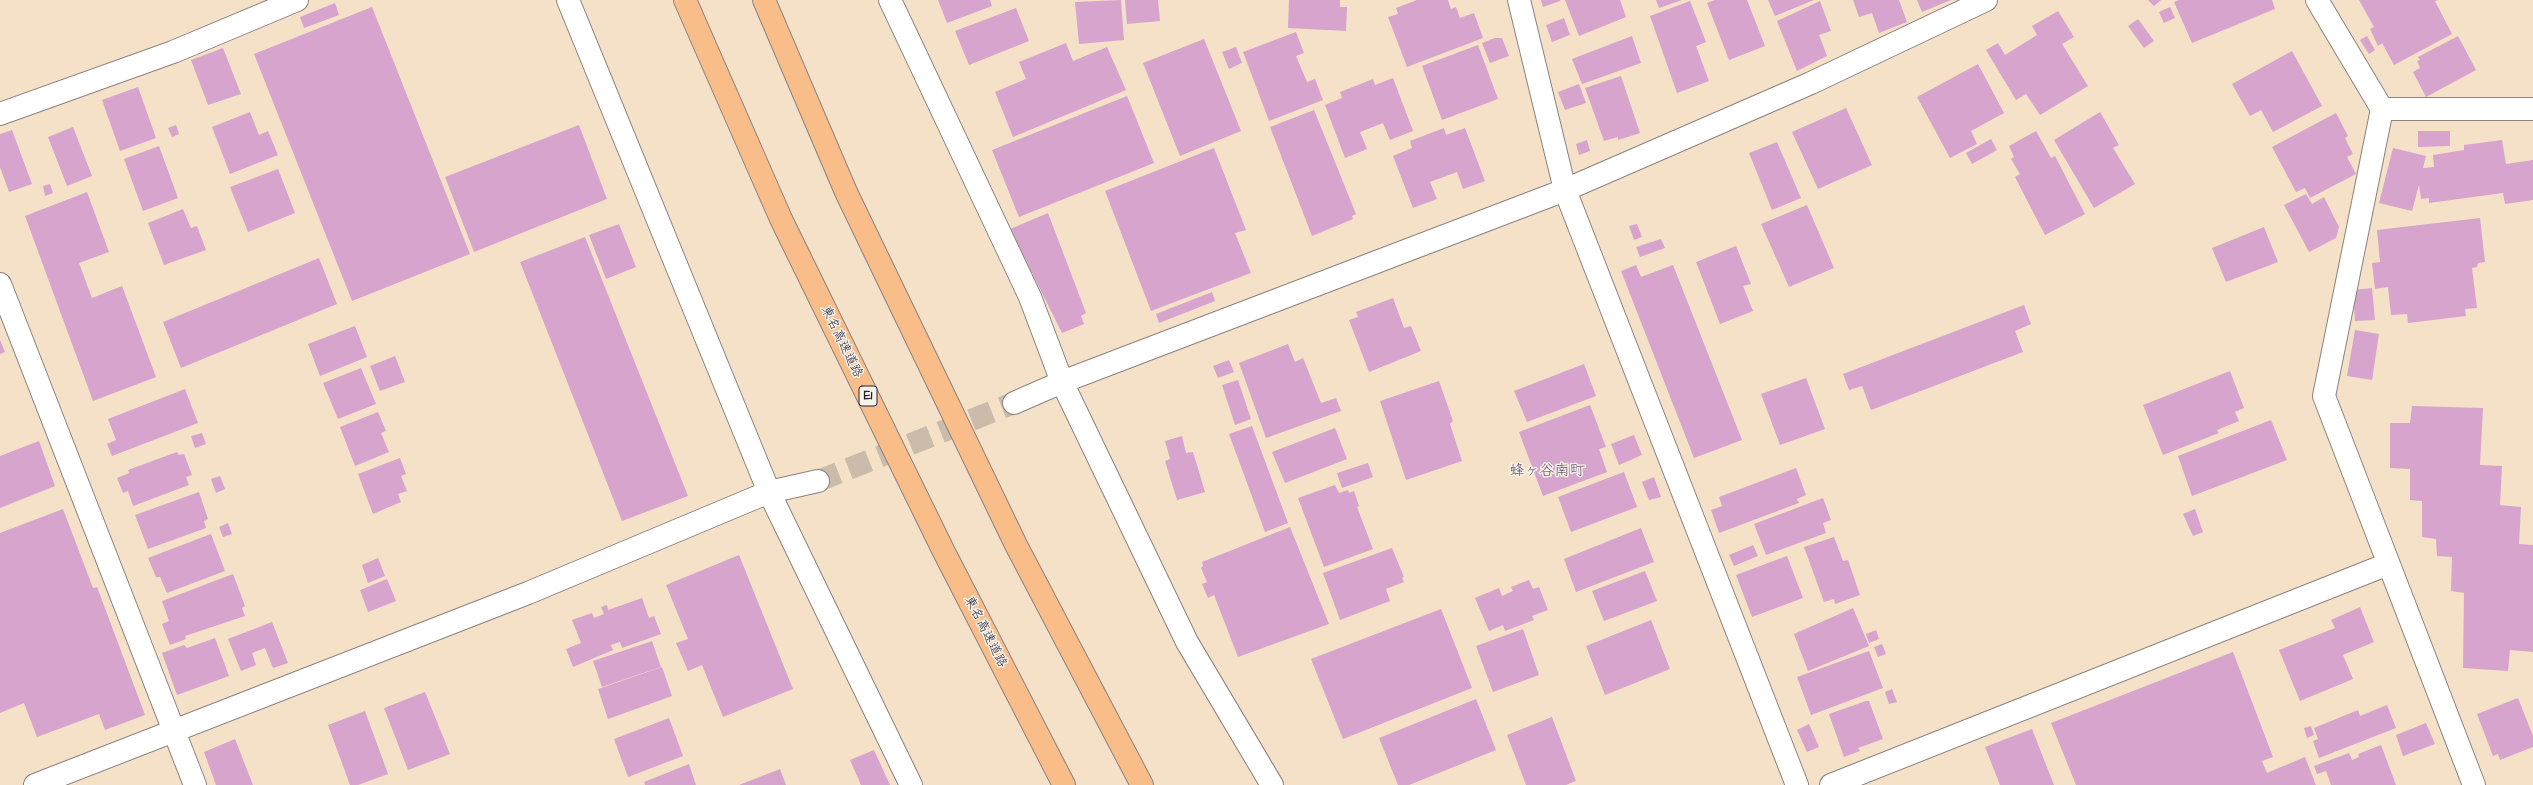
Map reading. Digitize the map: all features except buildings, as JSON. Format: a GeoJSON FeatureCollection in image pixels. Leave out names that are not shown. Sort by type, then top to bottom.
{"type":"FeatureCollection","features":[{"type":"Feature","properties":{"kind":"highway","name":"東名高速道路"},"geometry":{"type":"LineString","coordinates":[[685,0],[784,226],[944,552],[1064,785]]}},
{"type":"Feature","properties":{"kind":"highway"},"geometry":{"type":"LineString","coordinates":[[764,0],[846,192],[1016,545],[1142,785]]}},
{"type":"Feature","properties":{"kind":"street"},"geometry":{"type":"LineString","coordinates":[[0,114],[173,52],[297,0]]}},
{"type":"Feature","properties":{"kind":"street"},"geometry":{"type":"LineString","coordinates":[[568,0],[769,492],[911,785]]}},
{"type":"Feature","properties":{"kind":"street"},"geometry":{"type":"LineString","coordinates":[[890,0],[1030,296],[1062,382],[1187,642],[1272,785]]}},
{"type":"Feature","properties":{"kind":"street"},"geometry":{"type":"LineString","coordinates":[[1519,0],[1564,190],[1797,785]]}},
{"type":"Feature","properties":{"kind":"street"},"geometry":{"type":"LineString","coordinates":[[1014,403],[1062,382],[1564,190],[1812,83],[1986,0]]}},
{"type":"Feature","properties":{"kind":"street"},"geometry":{"type":"LineString","coordinates":[[2317,0],[2382,109],[2324,396],[2474,785]]}},
{"type":"Feature","properties":{"kind":"street"},"geometry":{"type":"LineString","coordinates":[[2382,109],[2533,109]]}},
{"type":"Feature","properties":{"kind":"street"},"geometry":{"type":"LineString","coordinates":[[0,284],[195,785]]}},
{"type":"Feature","properties":{"kind":"street"},"geometry":{"type":"LineString","coordinates":[[35,785],[528,593],[769,492],[818,481]]}},
{"type":"Feature","properties":{"kind":"street"},"geometry":{"type":"LineString","coordinates":[[1831,785],[2388,564]]}},
{"type":"Feature","properties":{"kind":"tunnel"},"geometry":{"type":"LineString","coordinates":[[818,481],[1014,403]]}},
{"type":"Feature","properties":{"kind":"district","name":"蜂ヶ谷南町"},"geometry":{"type":"Point","coordinates":[1547,472]}}]}
